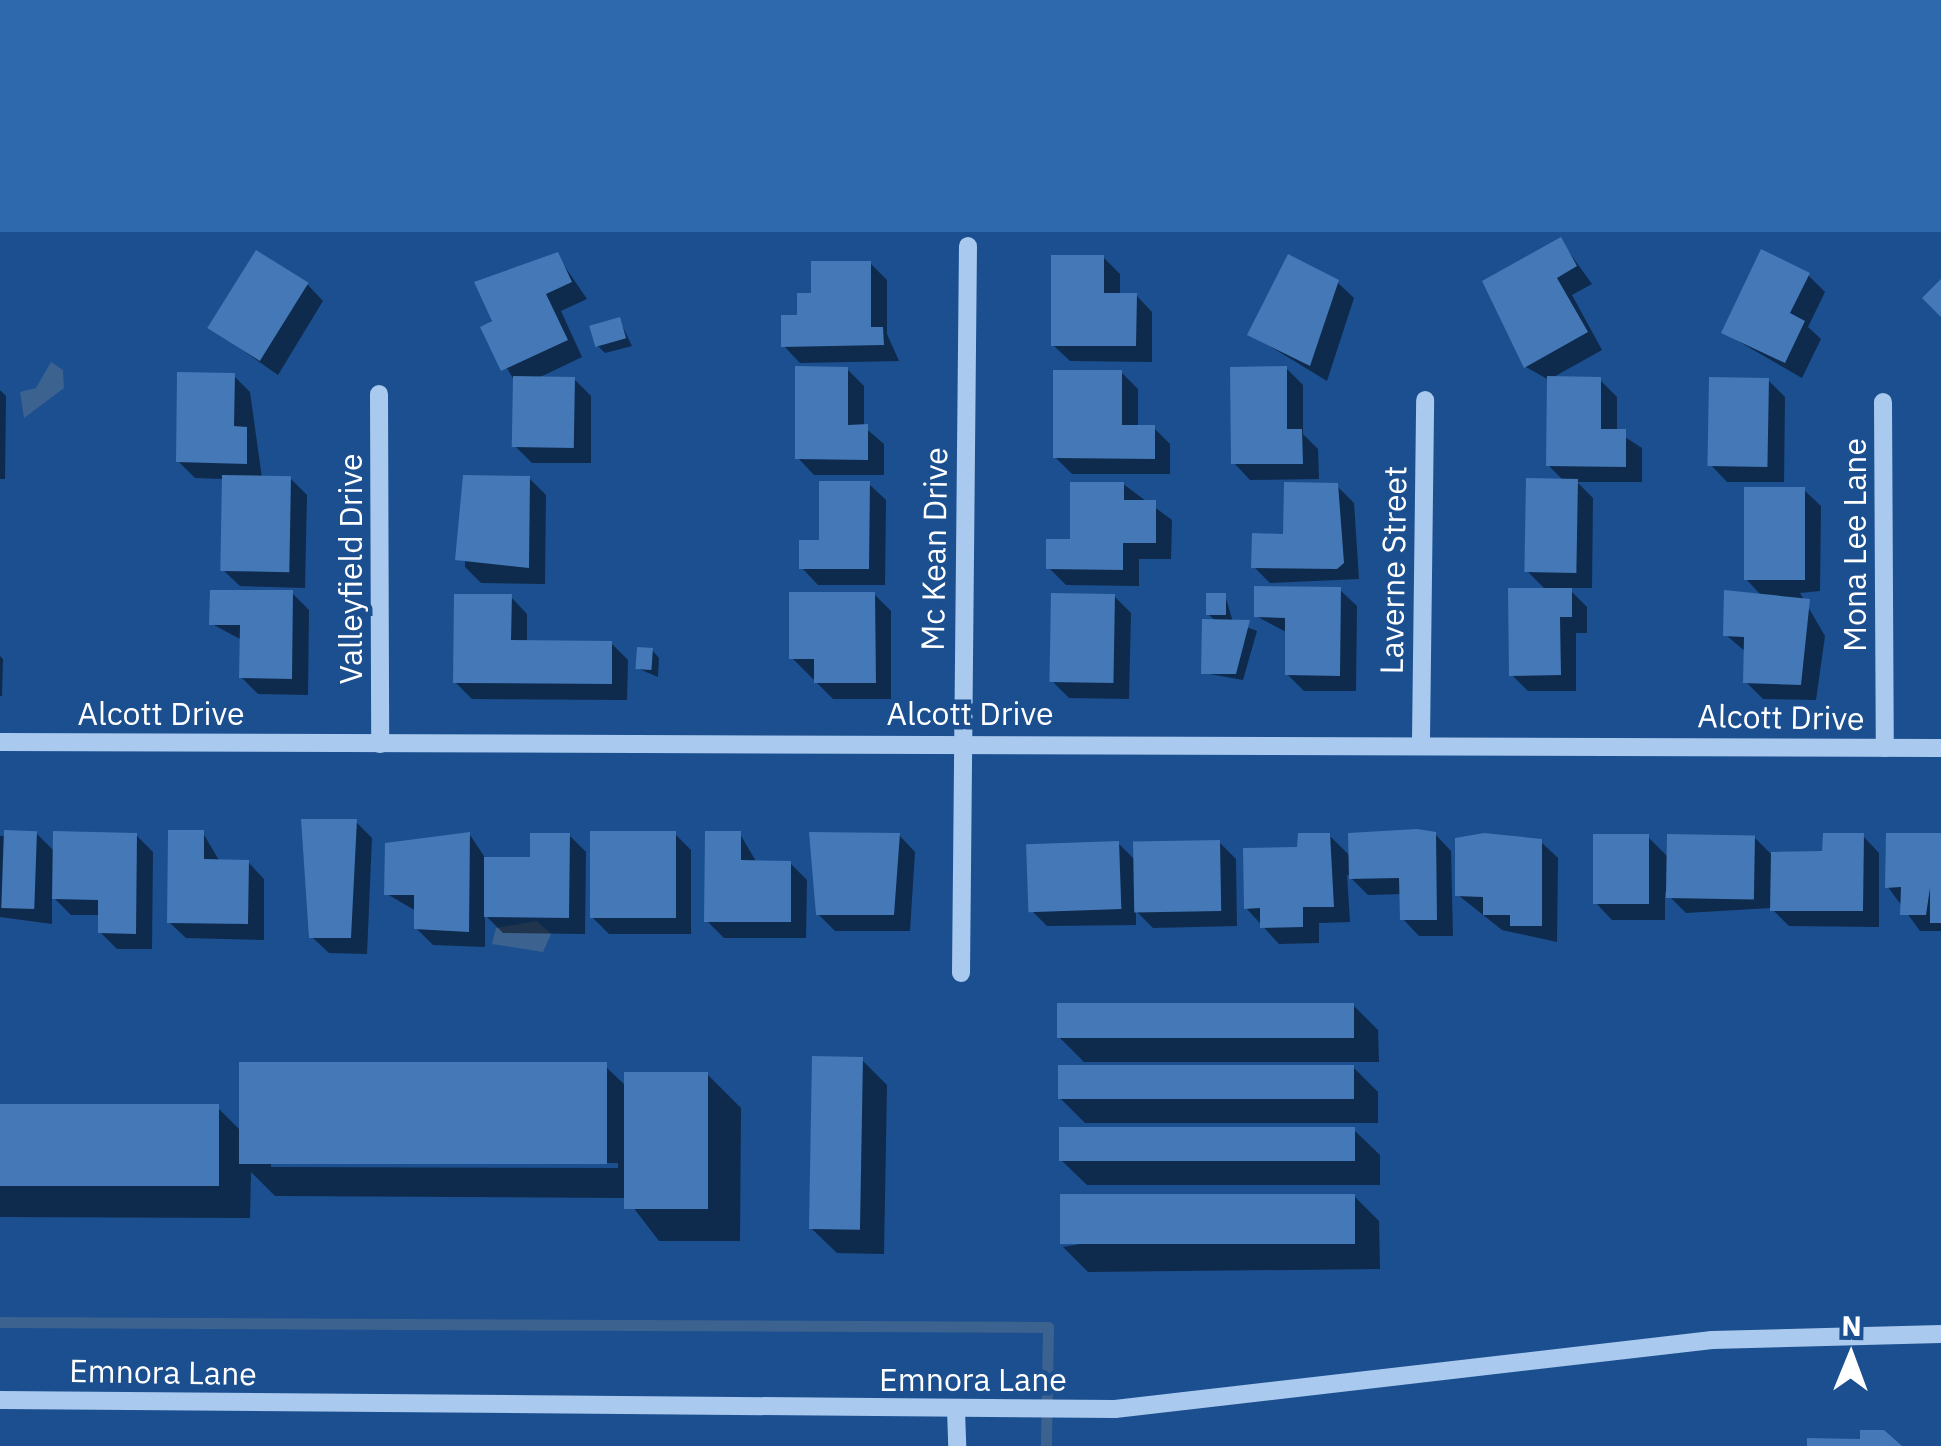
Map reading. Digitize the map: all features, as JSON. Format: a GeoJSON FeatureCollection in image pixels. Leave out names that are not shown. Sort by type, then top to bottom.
{"type":"FeatureCollection","features":[{"type":"Feature","properties":{"kind":"street","name":"Mc Kean Drive"},"geometry":{"type":"LineString","coordinates":[[961,973],[968,246]]}},
{"type":"Feature","properties":{"kind":"street","name":"Valleyfield Drive"},"geometry":{"type":"LineString","coordinates":[[379,394],[380,744]]}},
{"type":"Feature","properties":{"kind":"street","name":"Laverne Street"},"geometry":{"type":"LineString","coordinates":[[1421,740],[1426,400]]}},
{"type":"Feature","properties":{"kind":"street","name":"Mona Lee Lane"},"geometry":{"type":"LineString","coordinates":[[1883,402],[1885,748]]}},
{"type":"Feature","properties":{"kind":"street","name":"Alcott Drive"},"geometry":{"type":"LineString","coordinates":[[0,742],[1421,740],[1941,748]]}},
{"type":"Feature","properties":{"kind":"street","name":"Emnora Lane"},"geometry":{"type":"LineString","coordinates":[[0,1400],[1115,1409],[1712,1340],[1941,1334]]}},
{"type":"Feature","properties":{"kind":"street"},"geometry":{"type":"LineString","coordinates":[[956,1410],[957,1446]]}},
{"type":"Feature","properties":{"kind":"shaded area"},"geometry":{"type":"Polygon","coordinates":[[[0,0],[1941,0],[1941,232],[0,232],[0,0]]]}},
{"type":"Feature","properties":{"kind":"shaded area"},"geometry":{"type":"Polygon","coordinates":[[[51,362],[63,370],[64,388],[24,418],[20,392],[36,388],[51,362]]]}},
{"type":"Feature","properties":{"kind":"shaded area"},"geometry":{"type":"Polygon","coordinates":[[[537,921],[551,934],[543,952],[492,944],[496,928],[537,921]]]}},
{"type":"Feature","properties":{"kind":"building"},"geometry":{"type":"Polygon","coordinates":[[[1561,237],[1577,266],[1557,278],[1588,332],[1524,368],[1482,281],[1561,237]]]}},
{"type":"Feature","properties":{"kind":"building"},"geometry":{"type":"Polygon","coordinates":[[[1761,249],[1810,273],[1790,313],[1805,321],[1785,363],[1721,333],[1761,249]]]}},
{"type":"Feature","properties":{"kind":"building"},"geometry":{"type":"Polygon","coordinates":[[[256,250],[309,283],[260,361],[207,328],[256,250]]]}},
{"type":"Feature","properties":{"kind":"building"},"geometry":{"type":"Polygon","coordinates":[[[558,252],[572,282],[546,294],[568,340],[501,371],[480,327],[492,321],[474,282],[558,252]]]}},
{"type":"Feature","properties":{"kind":"building"},"geometry":{"type":"Polygon","coordinates":[[[1288,254],[1339,280],[1310,366],[1247,335],[1288,254]]]}},
{"type":"Feature","properties":{"kind":"building"},"geometry":{"type":"Polygon","coordinates":[[[1051,255],[1104,255],[1104,293],[1137,293],[1136,346],[1051,346],[1051,255]]]}},
{"type":"Feature","properties":{"kind":"building"},"geometry":{"type":"Polygon","coordinates":[[[811,261],[871,261],[871,327],[883,327],[884,345],[781,347],[781,315],[797,315],[797,293],[811,293],[811,261]]]}},
{"type":"Feature","properties":{"kind":"building"},"geometry":{"type":"Polygon","coordinates":[[[1941,279],[1941,317],[1922,298],[1941,279]]]}},
{"type":"Feature","properties":{"kind":"building"},"geometry":{"type":"Polygon","coordinates":[[[620,317],[626,338],[595,347],[589,326],[620,317]]]}},
{"type":"Feature","properties":{"kind":"building"},"geometry":{"type":"Polygon","coordinates":[[[795,366],[848,367],[848,425],[868,424],[868,460],[795,459],[795,366]]]}},
{"type":"Feature","properties":{"kind":"building"},"geometry":{"type":"Polygon","coordinates":[[[1287,366],[1287,429],[1302,429],[1303,464],[1231,464],[1230,367],[1287,366]]]}},
{"type":"Feature","properties":{"kind":"building"},"geometry":{"type":"Polygon","coordinates":[[[1053,370],[1122,370],[1122,425],[1155,425],[1155,459],[1053,458],[1053,370]]]}},
{"type":"Feature","properties":{"kind":"building"},"geometry":{"type":"Polygon","coordinates":[[[177,372],[235,373],[234,426],[247,427],[247,464],[176,462],[177,372]]]}},
{"type":"Feature","properties":{"kind":"building"},"geometry":{"type":"Polygon","coordinates":[[[513,376],[575,377],[574,448],[512,447],[513,376]]]}},
{"type":"Feature","properties":{"kind":"building"},"geometry":{"type":"Polygon","coordinates":[[[1547,376],[1601,377],[1601,429],[1626,429],[1626,467],[1546,466],[1547,376]]]}},
{"type":"Feature","properties":{"kind":"building"},"geometry":{"type":"Polygon","coordinates":[[[1709,377],[1769,378],[1767,467],[1707,466],[1709,377]]]}},
{"type":"Feature","properties":{"kind":"building"},"geometry":{"type":"Polygon","coordinates":[[[222,475],[291,476],[289,572],[220,571],[222,475]]]}},
{"type":"Feature","properties":{"kind":"building"},"geometry":{"type":"Polygon","coordinates":[[[463,475],[530,476],[529,568],[455,560],[463,475]]]}},
{"type":"Feature","properties":{"kind":"building"},"geometry":{"type":"Polygon","coordinates":[[[1526,478],[1578,479],[1576,573],[1524,572],[1526,478]]]}},
{"type":"Feature","properties":{"kind":"building"},"geometry":{"type":"Polygon","coordinates":[[[819,481],[870,481],[869,569],[799,569],[799,540],[819,540],[819,481]]]}},
{"type":"Feature","properties":{"kind":"building"},"geometry":{"type":"Polygon","coordinates":[[[1070,482],[1124,482],[1124,500],[1156,500],[1156,543],[1123,543],[1123,570],[1046,569],[1046,539],[1070,539],[1070,482]]]}},
{"type":"Feature","properties":{"kind":"building"},"geometry":{"type":"Polygon","coordinates":[[[1284,482],[1338,483],[1344,563],[1337,569],[1251,568],[1252,533],[1283,534],[1284,482]]]}},
{"type":"Feature","properties":{"kind":"building"},"geometry":{"type":"Polygon","coordinates":[[[1744,487],[1805,487],[1805,580],[1744,580],[1744,487]]]}},
{"type":"Feature","properties":{"kind":"building"},"geometry":{"type":"Polygon","coordinates":[[[1254,586],[1341,587],[1340,676],[1285,675],[1285,618],[1254,617],[1254,586]]]}},
{"type":"Feature","properties":{"kind":"building"},"geometry":{"type":"Polygon","coordinates":[[[1508,588],[1572,588],[1572,617],[1560,617],[1561,675],[1509,676],[1508,588]]]}},
{"type":"Feature","properties":{"kind":"building"},"geometry":{"type":"Polygon","coordinates":[[[210,590],[293,590],[292,679],[239,678],[240,625],[209,625],[210,590]]]}},
{"type":"Feature","properties":{"kind":"building"},"geometry":{"type":"Polygon","coordinates":[[[1724,590],[1810,599],[1801,685],[1743,683],[1744,637],[1723,636],[1724,590]]]}},
{"type":"Feature","properties":{"kind":"building"},"geometry":{"type":"Polygon","coordinates":[[[789,592],[875,592],[876,683],[814,683],[814,659],[789,659],[789,592]]]}},
{"type":"Feature","properties":{"kind":"building"},"geometry":{"type":"Polygon","coordinates":[[[1051,593],[1115,594],[1113,683],[1049,682],[1051,593]]]}},
{"type":"Feature","properties":{"kind":"building"},"geometry":{"type":"Polygon","coordinates":[[[1206,593],[1226,593],[1226,615],[1206,615],[1206,593]]]}},
{"type":"Feature","properties":{"kind":"building"},"geometry":{"type":"Polygon","coordinates":[[[454,594],[512,594],[511,640],[612,641],[612,684],[453,683],[454,594]]]}},
{"type":"Feature","properties":{"kind":"building"},"geometry":{"type":"Polygon","coordinates":[[[1202,619],[1250,620],[1236,674],[1201,674],[1202,619]]]}},
{"type":"Feature","properties":{"kind":"building"},"geometry":{"type":"Polygon","coordinates":[[[637,647],[653,648],[651,670],[635,669],[637,647]]]}},
{"type":"Feature","properties":{"kind":"building"},"geometry":{"type":"Polygon","coordinates":[[[301,819],[357,819],[351,938],[309,938],[301,819]]]}},
{"type":"Feature","properties":{"kind":"building"},"geometry":{"type":"Polygon","coordinates":[[[1417,829],[1436,832],[1437,920],[1400,920],[1399,878],[1349,879],[1348,833],[1417,829]]]}},
{"type":"Feature","properties":{"kind":"building"},"geometry":{"type":"Polygon","coordinates":[[[4,830],[37,831],[34,909],[1,908],[4,830]]]}},
{"type":"Feature","properties":{"kind":"building"},"geometry":{"type":"Polygon","coordinates":[[[168,830],[204,830],[204,859],[249,860],[248,924],[167,923],[168,830]]]}},
{"type":"Feature","properties":{"kind":"building"},"geometry":{"type":"Polygon","coordinates":[[[53,831],[137,833],[136,934],[98,933],[98,900],[52,899],[53,831]]]}},
{"type":"Feature","properties":{"kind":"building"},"geometry":{"type":"Polygon","coordinates":[[[590,831],[676,831],[676,918],[590,918],[590,831]]]}},
{"type":"Feature","properties":{"kind":"building"},"geometry":{"type":"Polygon","coordinates":[[[705,831],[741,831],[741,860],[791,861],[791,922],[704,922],[705,831]]]}},
{"type":"Feature","properties":{"kind":"building"},"geometry":{"type":"Polygon","coordinates":[[[470,832],[469,932],[414,929],[414,895],[384,895],[385,843],[470,832]]]}},
{"type":"Feature","properties":{"kind":"building"},"geometry":{"type":"Polygon","coordinates":[[[809,832],[900,833],[894,915],[816,915],[809,832]]]}},
{"type":"Feature","properties":{"kind":"building"},"geometry":{"type":"Polygon","coordinates":[[[530,833],[570,833],[569,918],[484,917],[484,857],[530,857],[530,833]]]}},
{"type":"Feature","properties":{"kind":"building"},"geometry":{"type":"Polygon","coordinates":[[[1298,833],[1330,833],[1334,907],[1303,907],[1303,927],[1260,928],[1260,908],[1244,909],[1243,848],[1297,847],[1298,833]]]}},
{"type":"Feature","properties":{"kind":"building"},"geometry":{"type":"Polygon","coordinates":[[[1484,833],[1542,839],[1542,926],[1510,926],[1510,915],[1483,915],[1483,897],[1455,896],[1455,838],[1484,833]]]}},
{"type":"Feature","properties":{"kind":"building"},"geometry":{"type":"Polygon","coordinates":[[[1823,833],[1864,833],[1863,911],[1770,911],[1771,852],[1822,851],[1823,833]]]}},
{"type":"Feature","properties":{"kind":"building"},"geometry":{"type":"Polygon","coordinates":[[[1886,833],[1941,833],[1941,923],[1930,923],[1930,888],[1926,915],[1900,915],[1901,887],[1885,888],[1886,833]]]}},
{"type":"Feature","properties":{"kind":"building"},"geometry":{"type":"Polygon","coordinates":[[[1593,834],[1649,834],[1649,904],[1593,904],[1593,834]]]}},
{"type":"Feature","properties":{"kind":"building"},"geometry":{"type":"Polygon","coordinates":[[[1667,834],[1755,836],[1754,900],[1666,898],[1667,834]]]}},
{"type":"Feature","properties":{"kind":"building"},"geometry":{"type":"Polygon","coordinates":[[[1220,840],[1221,911],[1134,913],[1133,842],[1220,840]]]}},
{"type":"Feature","properties":{"kind":"building"},"geometry":{"type":"Polygon","coordinates":[[[1119,841],[1121,909],[1028,912],[1026,844],[1119,841]]]}},
{"type":"Feature","properties":{"kind":"building"},"geometry":{"type":"Polygon","coordinates":[[[1057,1003],[1354,1003],[1354,1038],[1057,1038],[1057,1003]]]}},
{"type":"Feature","properties":{"kind":"building"},"geometry":{"type":"Polygon","coordinates":[[[812,1056],[863,1057],[860,1230],[809,1229],[812,1056]]]}},
{"type":"Feature","properties":{"kind":"building"},"geometry":{"type":"Polygon","coordinates":[[[239,1062],[607,1062],[607,1164],[239,1164],[239,1062]]]}},
{"type":"Feature","properties":{"kind":"building"},"geometry":{"type":"Polygon","coordinates":[[[1058,1065],[1354,1065],[1354,1099],[1058,1099],[1058,1065]]]}},
{"type":"Feature","properties":{"kind":"building"},"geometry":{"type":"Polygon","coordinates":[[[624,1072],[708,1072],[708,1209],[624,1209],[624,1072]]]}},
{"type":"Feature","properties":{"kind":"building"},"geometry":{"type":"Polygon","coordinates":[[[0,1104],[219,1104],[219,1186],[0,1186],[0,1104]]]}},
{"type":"Feature","properties":{"kind":"building"},"geometry":{"type":"Polygon","coordinates":[[[1059,1127],[1355,1127],[1355,1161],[1059,1161],[1059,1127]]]}},
{"type":"Feature","properties":{"kind":"building"},"geometry":{"type":"Polygon","coordinates":[[[1060,1194],[1355,1194],[1355,1244],[1060,1244],[1060,1194]]]}},
{"type":"Feature","properties":{"kind":"building"},"geometry":{"type":"Polygon","coordinates":[[[1860,1430],[1884,1430],[1902,1446],[1807,1446],[1807,1438],[1860,1439],[1860,1430]]]}},
{"type":"Feature","properties":{"kind":"waterway"},"geometry":{"type":"LineString","coordinates":[[0,1322],[1048,1327],[1046,1446]]}}]}
